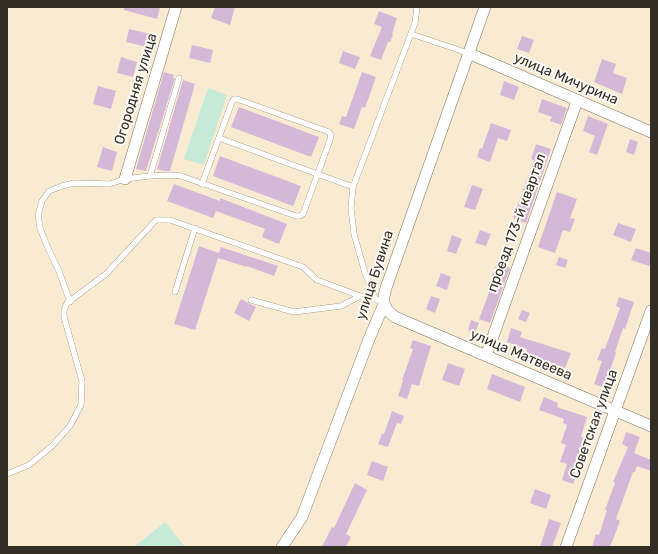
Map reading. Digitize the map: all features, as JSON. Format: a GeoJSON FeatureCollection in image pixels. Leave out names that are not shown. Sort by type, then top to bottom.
{"type":"FeatureCollection","features":[{"type":"Feature","properties":{"kind":"street","name":"Огородняя улица"},"geometry":{"type":"LineString","coordinates":[[125,179],[176,7]]}},
{"type":"Feature","properties":{"kind":"street","name":"улица Бувина"},"geometry":{"type":"LineString","coordinates":[[282,547],[302,517],[369,339],[379,301],[384,296],[485,7]]}},
{"type":"Feature","properties":{"kind":"street","name":"улица Мичурина"},"geometry":{"type":"LineString","coordinates":[[468,53],[651,132]]}},
{"type":"Feature","properties":{"kind":"street","name":"проезд 173-й квартал"},"geometry":{"type":"LineString","coordinates":[[486,356],[577,101]]}},
{"type":"Feature","properties":{"kind":"street","name":"улица Матвеева"},"geometry":{"type":"LineString","coordinates":[[379,301],[395,317],[615,412],[651,426]]}},
{"type":"Feature","properties":{"kind":"street","name":"Советская улица"},"geometry":{"type":"LineString","coordinates":[[566,547],[651,311]]}},
{"type":"Feature","properties":{"kind":"lane"},"geometry":{"type":"LineString","coordinates":[[379,301],[365,273],[354,234],[351,208],[353,187],[415,23],[417,7]]}},
{"type":"Feature","properties":{"kind":"lane"},"geometry":{"type":"LineString","coordinates":[[411,34],[468,53]]}},
{"type":"Feature","properties":{"kind":"lane"},"geometry":{"type":"LineString","coordinates":[[150,176],[179,78]]}},
{"type":"Feature","properties":{"kind":"lane"},"geometry":{"type":"LineString","coordinates":[[70,302],[59,271],[40,228],[38,215],[42,201],[49,191],[74,183],[109,184],[125,179],[150,176],[181,176],[202,184],[296,216],[300,216],[303,214],[330,140],[329,132],[236,99],[232,102],[202,184]]}},
{"type":"Feature","properties":{"kind":"lane"},"geometry":{"type":"LineString","coordinates":[[218,138],[353,187]]}},
{"type":"Feature","properties":{"kind":"lane"},"geometry":{"type":"LineString","coordinates":[[7,474],[29,465],[52,446],[70,426],[81,405],[82,381],[64,317],[64,310],[67,304],[106,274],[156,220],[170,220],[303,267],[317,280],[360,296],[379,301]]}},
{"type":"Feature","properties":{"kind":"lane"},"geometry":{"type":"LineString","coordinates":[[174,292],[195,228]]}},
{"type":"Feature","properties":{"kind":"lane"},"geometry":{"type":"LineString","coordinates":[[251,300],[294,312],[341,306],[360,296]]}},
{"type":"Feature","properties":{"kind":"green space"},"geometry":{"type":"Polygon","coordinates":[[[208,88],[227,95],[204,165],[184,159],[208,88]]]}},
{"type":"Feature","properties":{"kind":"green space"},"geometry":{"type":"Polygon","coordinates":[[[165,522],[185,547],[134,547],[165,522]]]}},
{"type":"Feature","properties":{"kind":"building"},"geometry":{"type":"Polygon","coordinates":[[[124,7],[160,7],[157,19],[124,10],[124,7]]]}},
{"type":"Feature","properties":{"kind":"building"},"geometry":{"type":"Polygon","coordinates":[[[215,7],[235,7],[230,25],[211,18],[215,7]]]}},
{"type":"Feature","properties":{"kind":"building"},"geometry":{"type":"Polygon","coordinates":[[[379,11],[397,18],[392,34],[393,35],[390,42],[388,42],[381,60],[370,56],[382,27],[374,24],[379,11]]]}},
{"type":"Feature","properties":{"kind":"building"},"geometry":{"type":"Polygon","coordinates":[[[129,29],[150,34],[147,47],[126,42],[129,29]]]}},
{"type":"Feature","properties":{"kind":"building"},"geometry":{"type":"Polygon","coordinates":[[[522,36],[534,40],[529,53],[517,49],[522,36]]]}},
{"type":"Feature","properties":{"kind":"building"},"geometry":{"type":"Polygon","coordinates":[[[192,45],[213,50],[210,63],[189,58],[192,45]]]}},
{"type":"Feature","properties":{"kind":"building"},"geometry":{"type":"Polygon","coordinates":[[[343,51],[360,57],[355,69],[339,63],[343,51]]]}},
{"type":"Feature","properties":{"kind":"building"},"geometry":{"type":"Polygon","coordinates":[[[121,57],[137,62],[133,77],[117,73],[121,57]]]}},
{"type":"Feature","properties":{"kind":"building"},"geometry":{"type":"Polygon","coordinates":[[[602,59],[616,64],[613,73],[627,78],[622,94],[594,82],[602,59]]]}},
{"type":"Feature","properties":{"kind":"building"},"geometry":{"type":"Polygon","coordinates":[[[164,72],[174,75],[173,78],[175,78],[146,171],[136,169],[164,72]]]}},
{"type":"Feature","properties":{"kind":"building"},"geometry":{"type":"Polygon","coordinates":[[[362,72],[376,77],[365,108],[362,107],[354,129],[339,124],[342,116],[346,117],[362,72]]]}},
{"type":"Feature","properties":{"kind":"building"},"geometry":{"type":"Polygon","coordinates":[[[183,80],[195,84],[170,171],[164,171],[157,169],[183,80]]]}},
{"type":"Feature","properties":{"kind":"building"},"geometry":{"type":"Polygon","coordinates":[[[504,81],[519,87],[514,100],[500,95],[504,81]]]}},
{"type":"Feature","properties":{"kind":"building"},"geometry":{"type":"Polygon","coordinates":[[[98,86],[116,91],[111,109],[93,104],[98,86]]]}},
{"type":"Feature","properties":{"kind":"building"},"geometry":{"type":"Polygon","coordinates":[[[542,99],[567,108],[561,125],[550,121],[552,117],[538,112],[542,99]]]}},
{"type":"Feature","properties":{"kind":"building"},"geometry":{"type":"Polygon","coordinates":[[[239,107],[319,137],[311,157],[231,127],[239,107]]]}},
{"type":"Feature","properties":{"kind":"building"},"geometry":{"type":"Polygon","coordinates":[[[588,116],[608,124],[597,155],[589,152],[595,136],[583,131],[588,116]]]}},
{"type":"Feature","properties":{"kind":"building"},"geometry":{"type":"Polygon","coordinates":[[[491,123],[511,130],[507,141],[498,138],[490,162],[477,157],[480,148],[482,149],[491,123]]]}},
{"type":"Feature","properties":{"kind":"building"},"geometry":{"type":"Polygon","coordinates":[[[630,139],[638,142],[634,155],[626,152],[630,139]]]}},
{"type":"Feature","properties":{"kind":"building"},"geometry":{"type":"Polygon","coordinates":[[[536,144],[551,149],[526,223],[513,218],[534,160],[531,159],[536,144]]]}},
{"type":"Feature","properties":{"kind":"building"},"geometry":{"type":"Polygon","coordinates":[[[103,147],[117,152],[112,171],[97,167],[103,147]]]}},
{"type":"Feature","properties":{"kind":"building"},"geometry":{"type":"Polygon","coordinates":[[[220,156],[301,186],[293,206],[213,176],[220,156]]]}},
{"type":"Feature","properties":{"kind":"building"},"geometry":{"type":"Polygon","coordinates":[[[174,184],[220,201],[220,198],[287,224],[279,244],[262,237],[265,229],[216,211],[213,218],[167,201],[174,184]]]}},
{"type":"Feature","properties":{"kind":"building"},"geometry":{"type":"Polygon","coordinates":[[[472,185],[483,189],[475,210],[464,207],[472,185]]]}},
{"type":"Feature","properties":{"kind":"building"},"geometry":{"type":"Polygon","coordinates":[[[557,192],[577,199],[570,218],[575,219],[570,232],[563,230],[555,253],[538,247],[557,192]]]}},
{"type":"Feature","properties":{"kind":"building"},"geometry":{"type":"Polygon","coordinates":[[[618,223],[636,229],[631,242],[613,235],[618,223]]]}},
{"type":"Feature","properties":{"kind":"building"},"geometry":{"type":"Polygon","coordinates":[[[480,230],[491,234],[486,246],[475,243],[480,230]]]}},
{"type":"Feature","properties":{"kind":"building"},"geometry":{"type":"Polygon","coordinates":[[[452,235],[462,239],[456,254],[447,251],[452,235]]]}},
{"type":"Feature","properties":{"kind":"building"},"geometry":{"type":"Polygon","coordinates":[[[199,246],[219,253],[221,247],[278,266],[274,276],[247,266],[218,258],[195,330],[174,324],[199,246]]]}},
{"type":"Feature","properties":{"kind":"building"},"geometry":{"type":"Polygon","coordinates":[[[636,248],[651,253],[649,266],[631,260],[636,248]]]}},
{"type":"Feature","properties":{"kind":"building"},"geometry":{"type":"Polygon","coordinates":[[[559,257],[568,260],[565,268],[556,265],[559,257]]]}},
{"type":"Feature","properties":{"kind":"building"},"geometry":{"type":"Polygon","coordinates":[[[497,263],[510,268],[490,323],[479,319],[490,290],[487,289],[497,263]]]}},
{"type":"Feature","properties":{"kind":"building"},"geometry":{"type":"Polygon","coordinates":[[[441,273],[451,277],[447,290],[436,286],[441,273]]]}},
{"type":"Feature","properties":{"kind":"building"},"geometry":{"type":"Polygon","coordinates":[[[431,296],[440,299],[435,313],[426,309],[431,296]]]}},
{"type":"Feature","properties":{"kind":"building"},"geometry":{"type":"Polygon","coordinates":[[[619,297],[634,302],[625,329],[623,328],[605,388],[594,384],[602,361],[597,360],[602,348],[605,349],[620,308],[616,306],[619,297]]]}},
{"type":"Feature","properties":{"kind":"building"},"geometry":{"type":"Polygon","coordinates":[[[241,299],[256,307],[249,321],[234,313],[241,299]]]}},
{"type":"Feature","properties":{"kind":"building"},"geometry":{"type":"Polygon","coordinates":[[[522,310],[530,313],[526,322],[518,319],[522,310]]]}},
{"type":"Feature","properties":{"kind":"building"},"geometry":{"type":"Polygon","coordinates":[[[471,320],[479,323],[475,333],[468,330],[471,320]]]}},
{"type":"Feature","properties":{"kind":"building"},"geometry":{"type":"Polygon","coordinates":[[[511,328],[522,332],[520,337],[571,353],[565,368],[526,354],[527,349],[507,342],[511,328]]]}},
{"type":"Feature","properties":{"kind":"building"},"geometry":{"type":"Polygon","coordinates":[[[413,340],[431,346],[419,386],[412,384],[407,399],[398,396],[413,349],[410,348],[413,340]]]}},
{"type":"Feature","properties":{"kind":"building"},"geometry":{"type":"Polygon","coordinates":[[[448,363],[465,369],[459,386],[442,380],[448,363]]]}},
{"type":"Feature","properties":{"kind":"building"},"geometry":{"type":"Polygon","coordinates":[[[492,374],[525,387],[520,402],[487,389],[492,374]]]}},
{"type":"Feature","properties":{"kind":"building"},"geometry":{"type":"Polygon","coordinates":[[[544,397],[558,403],[557,407],[587,417],[581,437],[584,438],[578,456],[580,457],[574,475],[576,475],[573,484],[562,480],[567,464],[560,462],[566,445],[561,443],[567,425],[563,423],[564,419],[539,410],[544,397]]]}},
{"type":"Feature","properties":{"kind":"building"},"geometry":{"type":"Polygon","coordinates":[[[392,411],[404,416],[401,424],[397,423],[388,447],[378,444],[382,434],[384,434],[392,411]]]}},
{"type":"Feature","properties":{"kind":"building"},"geometry":{"type":"Polygon","coordinates":[[[626,432],[640,437],[634,453],[651,460],[651,471],[637,466],[635,472],[633,472],[616,519],[620,521],[610,547],[592,547],[596,534],[599,535],[607,510],[605,510],[615,483],[613,482],[628,447],[622,444],[626,432]]]}},
{"type":"Feature","properties":{"kind":"building"},"geometry":{"type":"Polygon","coordinates":[[[372,461],[388,467],[383,481],[367,475],[372,461]]]}},
{"type":"Feature","properties":{"kind":"building"},"geometry":{"type":"Polygon","coordinates":[[[355,483],[367,490],[346,534],[351,537],[346,547],[322,547],[332,527],[334,528],[355,483]]]}},
{"type":"Feature","properties":{"kind":"building"},"geometry":{"type":"Polygon","coordinates":[[[535,489],[551,495],[546,509],[530,503],[535,489]]]}},
{"type":"Feature","properties":{"kind":"building"},"geometry":{"type":"Polygon","coordinates":[[[549,519],[561,523],[552,547],[540,547],[549,519]]]}}]}
